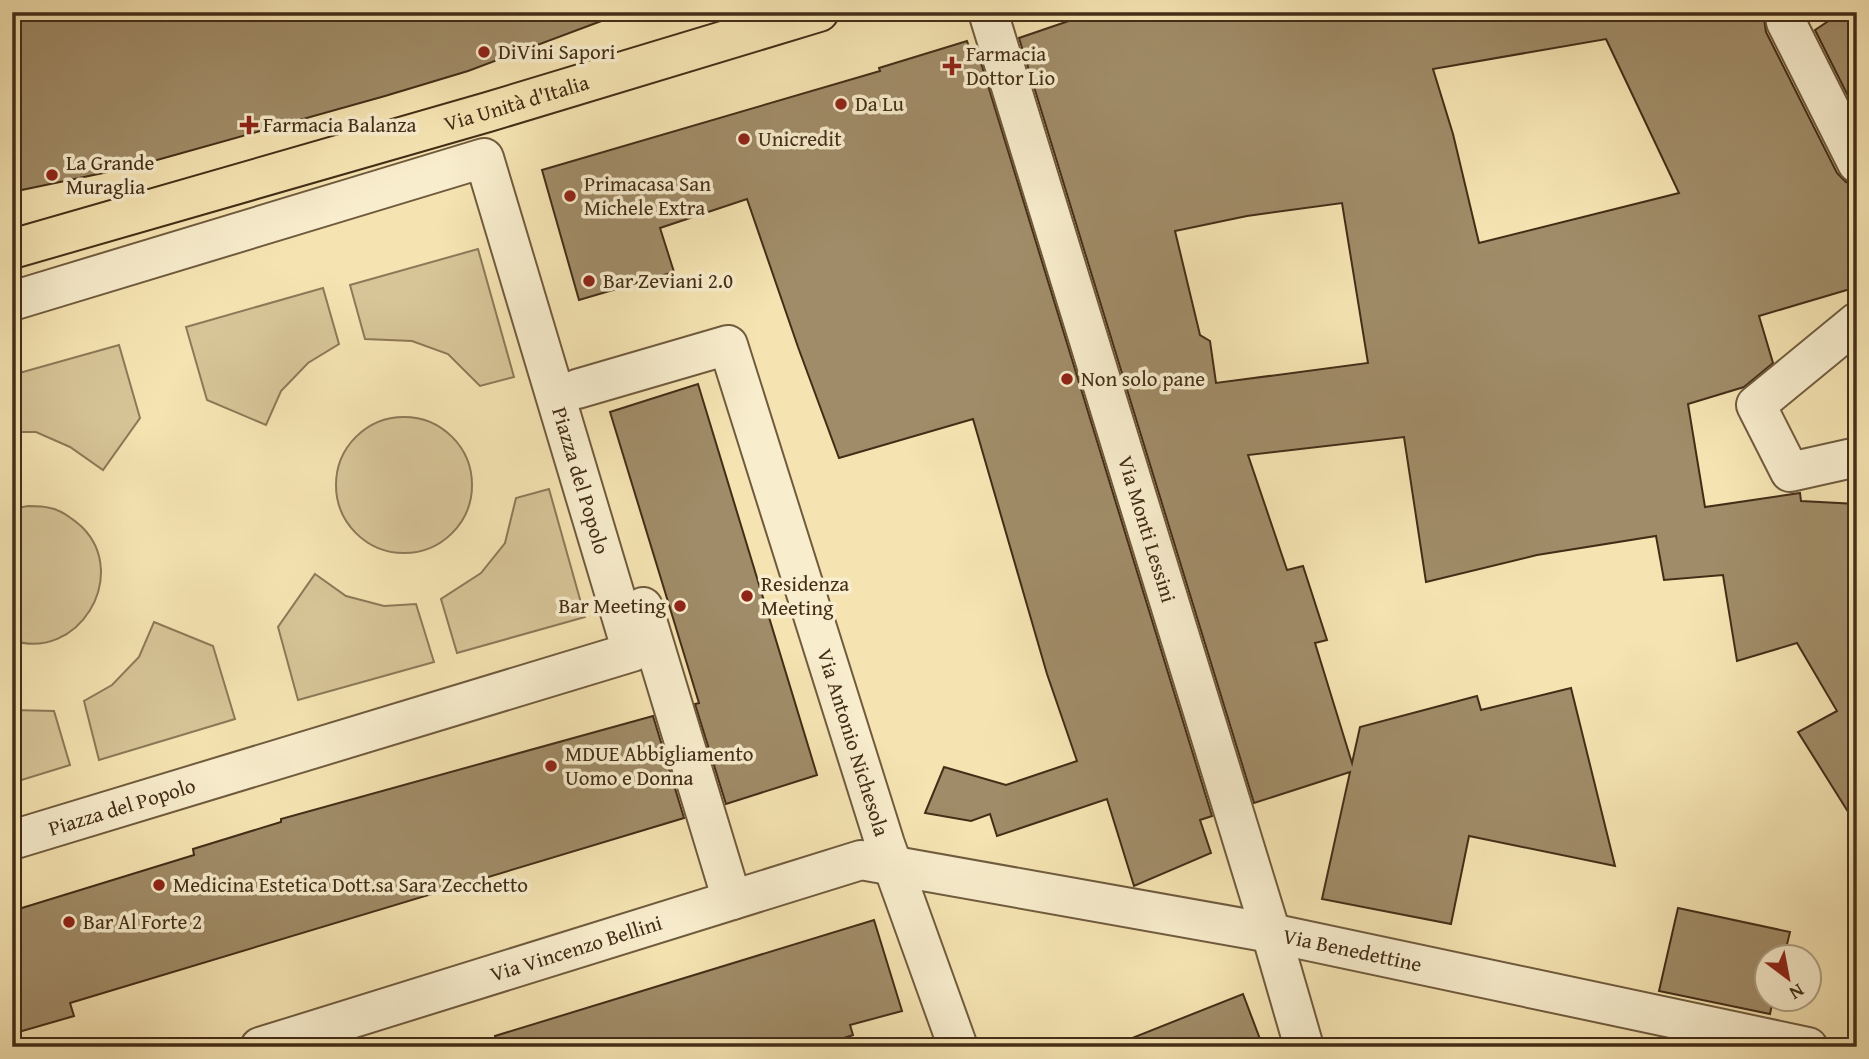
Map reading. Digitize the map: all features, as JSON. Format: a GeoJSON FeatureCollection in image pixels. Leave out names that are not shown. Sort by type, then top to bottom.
{"type":"FeatureCollection","features":[{"type":"Feature","properties":{"kind":"main road","name":"Via Unità d'Italia"},"geometry":{"type":"LineString","coordinates":[[12,249],[488,112],[818,12]]}},
{"type":"Feature","properties":{"kind":"street","name":"Via Monti Lessini"},"geometry":{"type":"LineString","coordinates":[[988,12],[1304,1047]]}},
{"type":"Feature","properties":{"kind":"street"},"geometry":{"type":"LineString","coordinates":[[1784,12],[1786,22],[1857,163]]}},
{"type":"Feature","properties":{"kind":"street","name":"Piazza del Popolo"},"geometry":{"type":"LineString","coordinates":[[488,112],[577,389],[732,900]]}},
{"type":"Feature","properties":{"kind":"street","name":"Piazza del Popolo"},"geometry":{"type":"LineString","coordinates":[[12,301],[484,158],[632,652],[12,841]]}},
{"type":"Feature","properties":{"kind":"street"},"geometry":{"type":"LineString","coordinates":[[1857,322],[1756,405],[1790,472],[1857,457]]}},
{"type":"Feature","properties":{"kind":"street","name":"Via Antonio Nichesola"},"geometry":{"type":"LineString","coordinates":[[577,389],[728,345],[892,866],[958,1047]]}},
{"type":"Feature","properties":{"kind":"street","name":"Via Vincenzo Bellini"},"geometry":{"type":"LineString","coordinates":[[260,1047],[861,860],[892,866]]}},
{"type":"Feature","properties":{"kind":"street","name":"Via Benedettine"},"geometry":{"type":"LineString","coordinates":[[892,866],[1271,933],[1808,1047]]}},
{"type":"Feature","properties":{"kind":"shaded area"},"geometry":{"type":"Polygon","coordinates":[[[478,249],[514,377],[480,386],[448,354],[412,341],[365,339],[350,285],[478,249]]]}},
{"type":"Feature","properties":{"kind":"shaded area"},"geometry":{"type":"Polygon","coordinates":[[[323,288],[339,344],[308,363],[281,391],[266,425],[207,400],[186,327],[323,288]]]}},
{"type":"Feature","properties":{"kind":"shaded area"},"geometry":{"type":"Polygon","coordinates":[[[119,345],[140,418],[103,470],[70,447],[36,432],[12,432],[12,375],[119,345]]]}},
{"type":"Feature","properties":{"kind":"shaded area"},"geometry":{"type":"Polygon","coordinates":[[[404,417],[430,422],[452,437],[467,459],[472,485],[467,511],[452,533],[430,548],[404,553],[378,548],[356,533],[341,511],[336,485],[341,459],[356,437],[378,422],[404,417]]]}},
{"type":"Feature","properties":{"kind":"shaded area"},"geometry":{"type":"Polygon","coordinates":[[[549,489],[585,617],[457,653],[441,599],[481,573],[505,543],[516,498],[549,489]]]}},
{"type":"Feature","properties":{"kind":"shaded area"},"geometry":{"type":"Polygon","coordinates":[[[28,506],[54,509],[79,524],[96,547],[101,569],[99,590],[90,610],[76,627],[57,639],[36,644],[12,640],[12,509],[28,506]]]}},
{"type":"Feature","properties":{"kind":"shaded area"},"geometry":{"type":"Polygon","coordinates":[[[315,574],[346,596],[384,606],[416,604],[434,662],[298,700],[278,627],[315,574]]]}},
{"type":"Feature","properties":{"kind":"shaded area"},"geometry":{"type":"Polygon","coordinates":[[[154,622],[213,646],[235,719],[99,760],[84,701],[112,685],[139,657],[154,622]]]}},
{"type":"Feature","properties":{"kind":"shaded area"},"geometry":{"type":"Polygon","coordinates":[[[12,710],[54,711],[70,765],[12,783],[12,710]]]}},
{"type":"Feature","properties":{"kind":"building"},"geometry":{"type":"Polygon","coordinates":[[[12,12],[611,12],[612,17],[468,71],[385,96],[132,167],[12,192],[12,12]]]}},
{"type":"Feature","properties":{"kind":"building"},"geometry":{"type":"Polygon","coordinates":[[[1095,12],[1763,12],[1766,32],[1837,173],[1846,182],[1857,185],[1857,287],[1759,316],[1773,363],[1744,387],[1688,404],[1705,507],[1800,493],[1801,501],[1857,504],[1857,826],[1798,732],[1837,711],[1797,643],[1737,661],[1723,575],[1664,580],[1656,536],[1537,555],[1426,582],[1404,437],[1248,455],[1287,570],[1303,566],[1327,640],[1315,643],[1352,763],[1360,727],[1477,696],[1481,710],[1571,688],[1615,866],[1469,836],[1451,924],[1322,899],[1350,772],[1254,803],[1019,38],[1095,12]],[[1606,39],[1433,69],[1453,134],[1479,243],[1679,193],[1606,39]],[[1342,203],[1247,216],[1175,231],[1200,335],[1210,341],[1216,383],[1368,363],[1342,203]]]}},
{"type":"Feature","properties":{"kind":"building"},"geometry":{"type":"Polygon","coordinates":[[[1842,12],[1857,12],[1857,114],[1815,30],[1842,12]]]}},
{"type":"Feature","properties":{"kind":"building"},"geometry":{"type":"Polygon","coordinates":[[[967,41],[972,55],[978,53],[1212,816],[1200,820],[1211,853],[1134,886],[1107,799],[997,836],[990,814],[971,821],[925,813],[944,767],[1006,785],[1077,761],[1047,674],[973,419],[839,458],[747,199],[660,228],[674,272],[579,300],[542,170],[880,71],[879,68],[967,41]]]}},
{"type":"Feature","properties":{"kind":"building"},"geometry":{"type":"Polygon","coordinates":[[[698,384],[817,775],[726,804],[695,704],[699,703],[610,412],[698,384]]]}},
{"type":"Feature","properties":{"kind":"building"},"geometry":{"type":"Polygon","coordinates":[[[653,716],[684,818],[70,1003],[74,1016],[12,1034],[12,911],[194,855],[193,849],[281,822],[281,819],[653,716]]]}},
{"type":"Feature","properties":{"kind":"building"},"geometry":{"type":"Polygon","coordinates":[[[1678,908],[1790,932],[1787,944],[1754,944],[1754,1011],[1659,991],[1678,908]]]}},
{"type":"Feature","properties":{"kind":"building"},"geometry":{"type":"Polygon","coordinates":[[[874,920],[902,1011],[850,1025],[853,1035],[817,1047],[497,1047],[495,1036],[874,920]]]}},
{"type":"Feature","properties":{"kind":"building"},"geometry":{"type":"Polygon","coordinates":[[[1243,994],[1263,1047],[1118,1047],[1117,1044],[1243,994]]]}},
{"type":"Feature","properties":{"kind":"place","name":"DiVini Sapori"},"geometry":{"type":"Point","coordinates":[484,52]}},
{"type":"Feature","properties":{"kind":"place","name":"Farmacia Dottor Lio"},"geometry":{"type":"Point","coordinates":[952,66]}},
{"type":"Feature","properties":{"kind":"place","name":"Da Lu"},"geometry":{"type":"Point","coordinates":[841,104]}},
{"type":"Feature","properties":{"kind":"place","name":"Farmacia Balanza"},"geometry":{"type":"Point","coordinates":[249,125]}},
{"type":"Feature","properties":{"kind":"place","name":"Unicredit"},"geometry":{"type":"Point","coordinates":[744,139]}},
{"type":"Feature","properties":{"kind":"place","name":"La Grande Muraglia"},"geometry":{"type":"Point","coordinates":[52,175]}},
{"type":"Feature","properties":{"kind":"place","name":"Primacasa San Michele Extra"},"geometry":{"type":"Point","coordinates":[570,196]}},
{"type":"Feature","properties":{"kind":"place","name":"Bar Zeviani 2.0"},"geometry":{"type":"Point","coordinates":[589,281]}},
{"type":"Feature","properties":{"kind":"place","name":"Non solo pane"},"geometry":{"type":"Point","coordinates":[1067,379]}},
{"type":"Feature","properties":{"kind":"place","name":"Residenza Meeting"},"geometry":{"type":"Point","coordinates":[747,596]}},
{"type":"Feature","properties":{"kind":"place","name":"Bar Meeting"},"geometry":{"type":"Point","coordinates":[680,606]}},
{"type":"Feature","properties":{"kind":"place","name":"MDUE Abbigliamento Uomo e Donna"},"geometry":{"type":"Point","coordinates":[551,766]}},
{"type":"Feature","properties":{"kind":"place","name":"Medicina Estetica Dott.sa Sara Zecchetto"},"geometry":{"type":"Point","coordinates":[159,885]}},
{"type":"Feature","properties":{"kind":"place","name":"Bar Al Forte 2"},"geometry":{"type":"Point","coordinates":[69,922]}}]}
